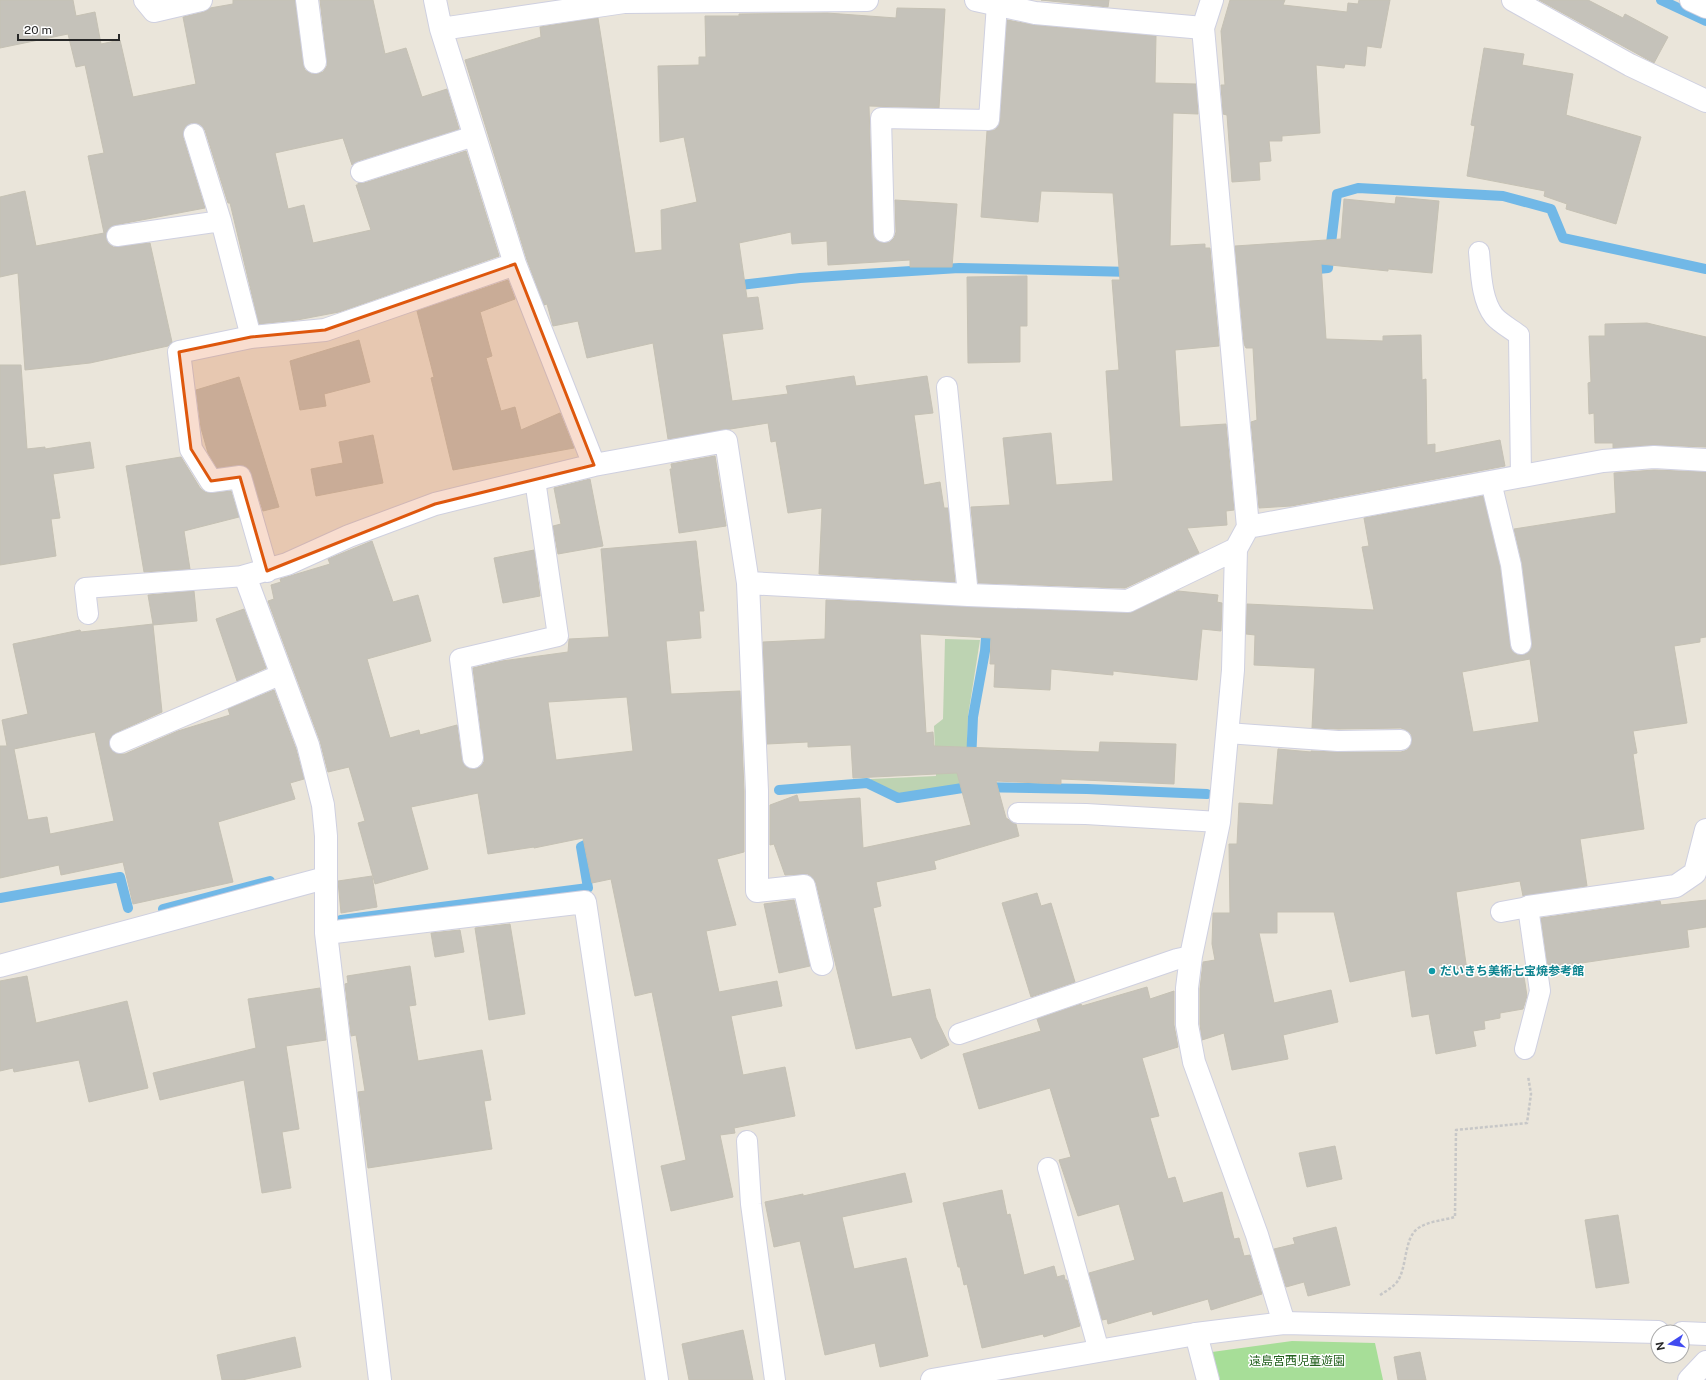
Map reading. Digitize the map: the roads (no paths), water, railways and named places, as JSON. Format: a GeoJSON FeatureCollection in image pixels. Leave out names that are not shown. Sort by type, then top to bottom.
{"type":"FeatureCollection","features":[{"type":"Feature","properties":{"kind":"street"},"geometry":{"type":"LineString","coordinates":[[145,0],[154,11],[201,0]]}},
{"type":"Feature","properties":{"kind":"street"},"geometry":{"type":"LineString","coordinates":[[308,0],[315,62]]}},
{"type":"Feature","properties":{"kind":"street"},"geometry":{"type":"LineString","coordinates":[[435,0],[441,29],[515,264],[594,465]]}},
{"type":"Feature","properties":{"kind":"street"},"geometry":{"type":"LineString","coordinates":[[441,29],[624,1],[867,0]]}},
{"type":"Feature","properties":{"kind":"street"},"geometry":{"type":"LineString","coordinates":[[1212,0],[1204,28],[1248,527],[1236,549],[1233,670],[1219,822],[1191,956],[1187,988],[1187,1025],[1194,1062],[1257,1235],[1284,1323]]}},
{"type":"Feature","properties":{"kind":"street"},"geometry":{"type":"LineString","coordinates":[[1514,0],[1630,65],[1706,101]]}},
{"type":"Feature","properties":{"kind":"street"},"geometry":{"type":"LineString","coordinates":[[1691,0],[1706,7]]}},
{"type":"Feature","properties":{"kind":"street"},"geometry":{"type":"LineString","coordinates":[[987,2],[1035,13],[1204,28]]}},
{"type":"Feature","properties":{"kind":"street"},"geometry":{"type":"LineString","coordinates":[[266,571],[240,477],[211,481],[191,448],[179,352],[251,337],[325,330],[515,264]]}},
{"type":"Feature","properties":{"kind":"street"},"geometry":{"type":"LineString","coordinates":[[380,1380],[326,933],[326,836],[323,805],[308,745],[245,576],[287,564],[349,536],[435,504],[594,465],[726,441],[748,583],[758,791],[757,891],[804,886],[822,964]]}},
{"type":"Feature","properties":{"kind":"street"},"geometry":{"type":"LineString","coordinates":[[1248,527],[1603,461],[1654,457],[1706,460]]}},
{"type":"Feature","properties":{"kind":"street"},"geometry":{"type":"LineString","coordinates":[[748,583],[968,595],[1128,601],[1236,549]]}},
{"type":"Feature","properties":{"kind":"street"},"geometry":{"type":"LineString","coordinates":[[1528,907],[1676,886],[1695,873],[1706,830]]}},
{"type":"Feature","properties":{"kind":"street"},"geometry":{"type":"LineString","coordinates":[[0,966],[325,878]]}},
{"type":"Feature","properties":{"kind":"street"},"geometry":{"type":"LineString","coordinates":[[326,933],[585,902],[657,1380]]}},
{"type":"Feature","properties":{"kind":"street"},"geometry":{"type":"LineString","coordinates":[[932,1380],[1196,1334],[1284,1323],[1650,1332]]}},
{"type":"Feature","properties":{"kind":"street"},"geometry":{"type":"LineString","coordinates":[[1690,1333],[1706,1334]]}},
{"type":"Feature","properties":{"kind":"street"},"geometry":{"type":"LineString","coordinates":[[1196,1334],[1208,1380]]}},
{"type":"Feature","properties":{"kind":"street"},"geometry":{"type":"LineString","coordinates":[[1689,1380],[1706,1362]]}},
{"type":"Feature","properties":{"kind":"lane"},"geometry":{"type":"LineString","coordinates":[[884,232],[881,118],[989,120],[987,2]]}},
{"type":"Feature","properties":{"kind":"lane"},"geometry":{"type":"LineString","coordinates":[[194,134],[221,220],[251,337]]}},
{"type":"Feature","properties":{"kind":"lane"},"geometry":{"type":"LineString","coordinates":[[361,172],[474,136]]}},
{"type":"Feature","properties":{"kind":"lane"},"geometry":{"type":"LineString","coordinates":[[117,236],[221,220]]}},
{"type":"Feature","properties":{"kind":"lane"},"geometry":{"type":"LineString","coordinates":[[1479,252],[1482,282],[1488,305],[1494,316],[1519,335],[1521,477]]}},
{"type":"Feature","properties":{"kind":"lane"},"geometry":{"type":"LineString","coordinates":[[947,387],[968,595]]}},
{"type":"Feature","properties":{"kind":"lane"},"geometry":{"type":"LineString","coordinates":[[472,758],[460,659],[558,636],[535,480]]}},
{"type":"Feature","properties":{"kind":"lane"},"geometry":{"type":"LineString","coordinates":[[1492,482],[1511,565],[1521,644]]}},
{"type":"Feature","properties":{"kind":"lane"},"geometry":{"type":"LineString","coordinates":[[88,614],[85,588],[245,576]]}},
{"type":"Feature","properties":{"kind":"lane"},"geometry":{"type":"LineString","coordinates":[[120,743],[282,674]]}},
{"type":"Feature","properties":{"kind":"lane"},"geometry":{"type":"LineString","coordinates":[[1227,733],[1338,741],[1401,740]]}},
{"type":"Feature","properties":{"kind":"lane"},"geometry":{"type":"LineString","coordinates":[[1018,813],[1086,814],[1219,822]]}},
{"type":"Feature","properties":{"kind":"lane"},"geometry":{"type":"LineString","coordinates":[[1501,912],[1528,907],[1540,991],[1525,1049]]}},
{"type":"Feature","properties":{"kind":"lane"},"geometry":{"type":"LineString","coordinates":[[959,1034],[1177,959],[1191,956]]}},
{"type":"Feature","properties":{"kind":"lane"},"geometry":{"type":"LineString","coordinates":[[747,1141],[751,1204],[775,1380]]}},
{"type":"Feature","properties":{"kind":"lane"},"geometry":{"type":"LineString","coordinates":[[1048,1168],[1099,1351]]}},
{"type":"Feature","properties":{"kind":"waterway"},"geometry":{"type":"LineString","coordinates":[[1661,0],[1706,21]]}},
{"type":"Feature","properties":{"kind":"waterway"},"geometry":{"type":"LineString","coordinates":[[1308,270],[1328,268],[1337,194],[1358,188],[1503,196],[1551,209],[1563,238],[1706,269]]}},
{"type":"Feature","properties":{"kind":"waterway"},"geometry":{"type":"LineString","coordinates":[[732,286],[800,278],[959,268],[1132,272]]}},
{"type":"Feature","properties":{"kind":"waterway"},"geometry":{"type":"LineString","coordinates":[[971,761],[973,717],[985,651],[987,624]]}},
{"type":"Feature","properties":{"kind":"waterway"},"geometry":{"type":"LineString","coordinates":[[779,790],[867,783],[898,798],[969,787],[1087,789],[1207,794]]}},
{"type":"Feature","properties":{"kind":"waterway"},"geometry":{"type":"LineString","coordinates":[[341,920],[588,888],[581,847],[595,840]]}},
{"type":"Feature","properties":{"kind":"waterway"},"geometry":{"type":"LineString","coordinates":[[0,898],[120,877],[128,908]]}},
{"type":"Feature","properties":{"kind":"waterway"},"geometry":{"type":"LineString","coordinates":[[163,909],[270,881]]}},
{"type":"Feature","properties":{"kind":"place","name":"だいきち美術七宝焼参考館"},"geometry":{"type":"Point","coordinates":[1432,971]}},
{"type":"Feature","properties":{"kind":"park label","name":"遠島宮西児童遊園"},"geometry":{"type":"Point","coordinates":[1297,1361]}}]}
